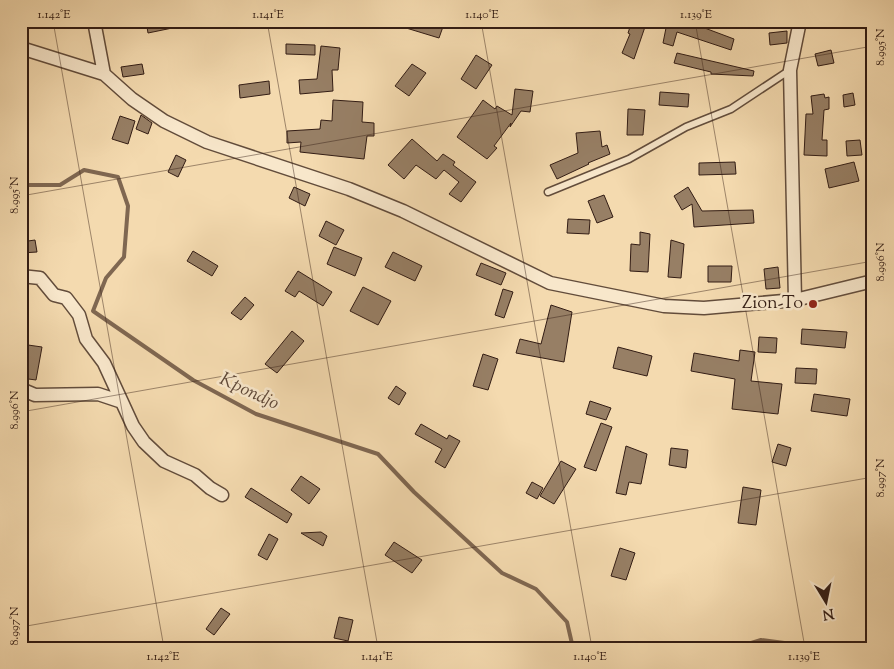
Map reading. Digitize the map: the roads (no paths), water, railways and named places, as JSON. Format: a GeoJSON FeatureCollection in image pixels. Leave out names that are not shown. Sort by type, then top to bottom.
{"type":"FeatureCollection","features":[{"type":"Feature","properties":{"kind":"street"},"geometry":{"type":"LineString","coordinates":[[94,21],[104,74]]}},
{"type":"Feature","properties":{"kind":"street"},"geometry":{"type":"LineString","coordinates":[[795,300],[790,70],[800,21]]}},
{"type":"Feature","properties":{"kind":"street"},"geometry":{"type":"LineString","coordinates":[[21,48],[104,74],[132,98],[164,120],[207,142],[349,189],[403,211],[550,283],[664,306],[704,308],[795,300],[873,281]]}},
{"type":"Feature","properties":{"kind":"street"},"geometry":{"type":"LineString","coordinates":[[21,276],[40,278],[54,295],[66,298],[79,315],[86,339],[104,363],[133,426],[144,442],[164,461],[195,475],[210,488],[222,495]]}},
{"type":"Feature","properties":{"kind":"street"},"geometry":{"type":"LineString","coordinates":[[21,389],[35,395],[98,394],[122,402]]}},
{"type":"Feature","properties":{"kind":"lane"},"geometry":{"type":"LineString","coordinates":[[548,192],[630,159],[686,126],[731,109],[790,70]]}},
{"type":"Feature","properties":{"kind":"waterway","name":"Kpondjo"},"geometry":{"type":"LineString","coordinates":[[21,185],[60,185],[84,170],[118,177],[128,206],[124,257],[106,278],[93,311],[193,380],[256,414],[378,454],[414,492],[502,573],[536,589],[567,622],[573,648]]}},
{"type":"Feature","properties":{"kind":"waterway","name":"Kpondjo"},"geometry":{"type":"LineString","coordinates":[[735,648],[761,640],[822,648]]}},
{"type":"Feature","properties":{"kind":"place","name":"Zion-To"},"geometry":{"type":"Point","coordinates":[813,304]}}]}
